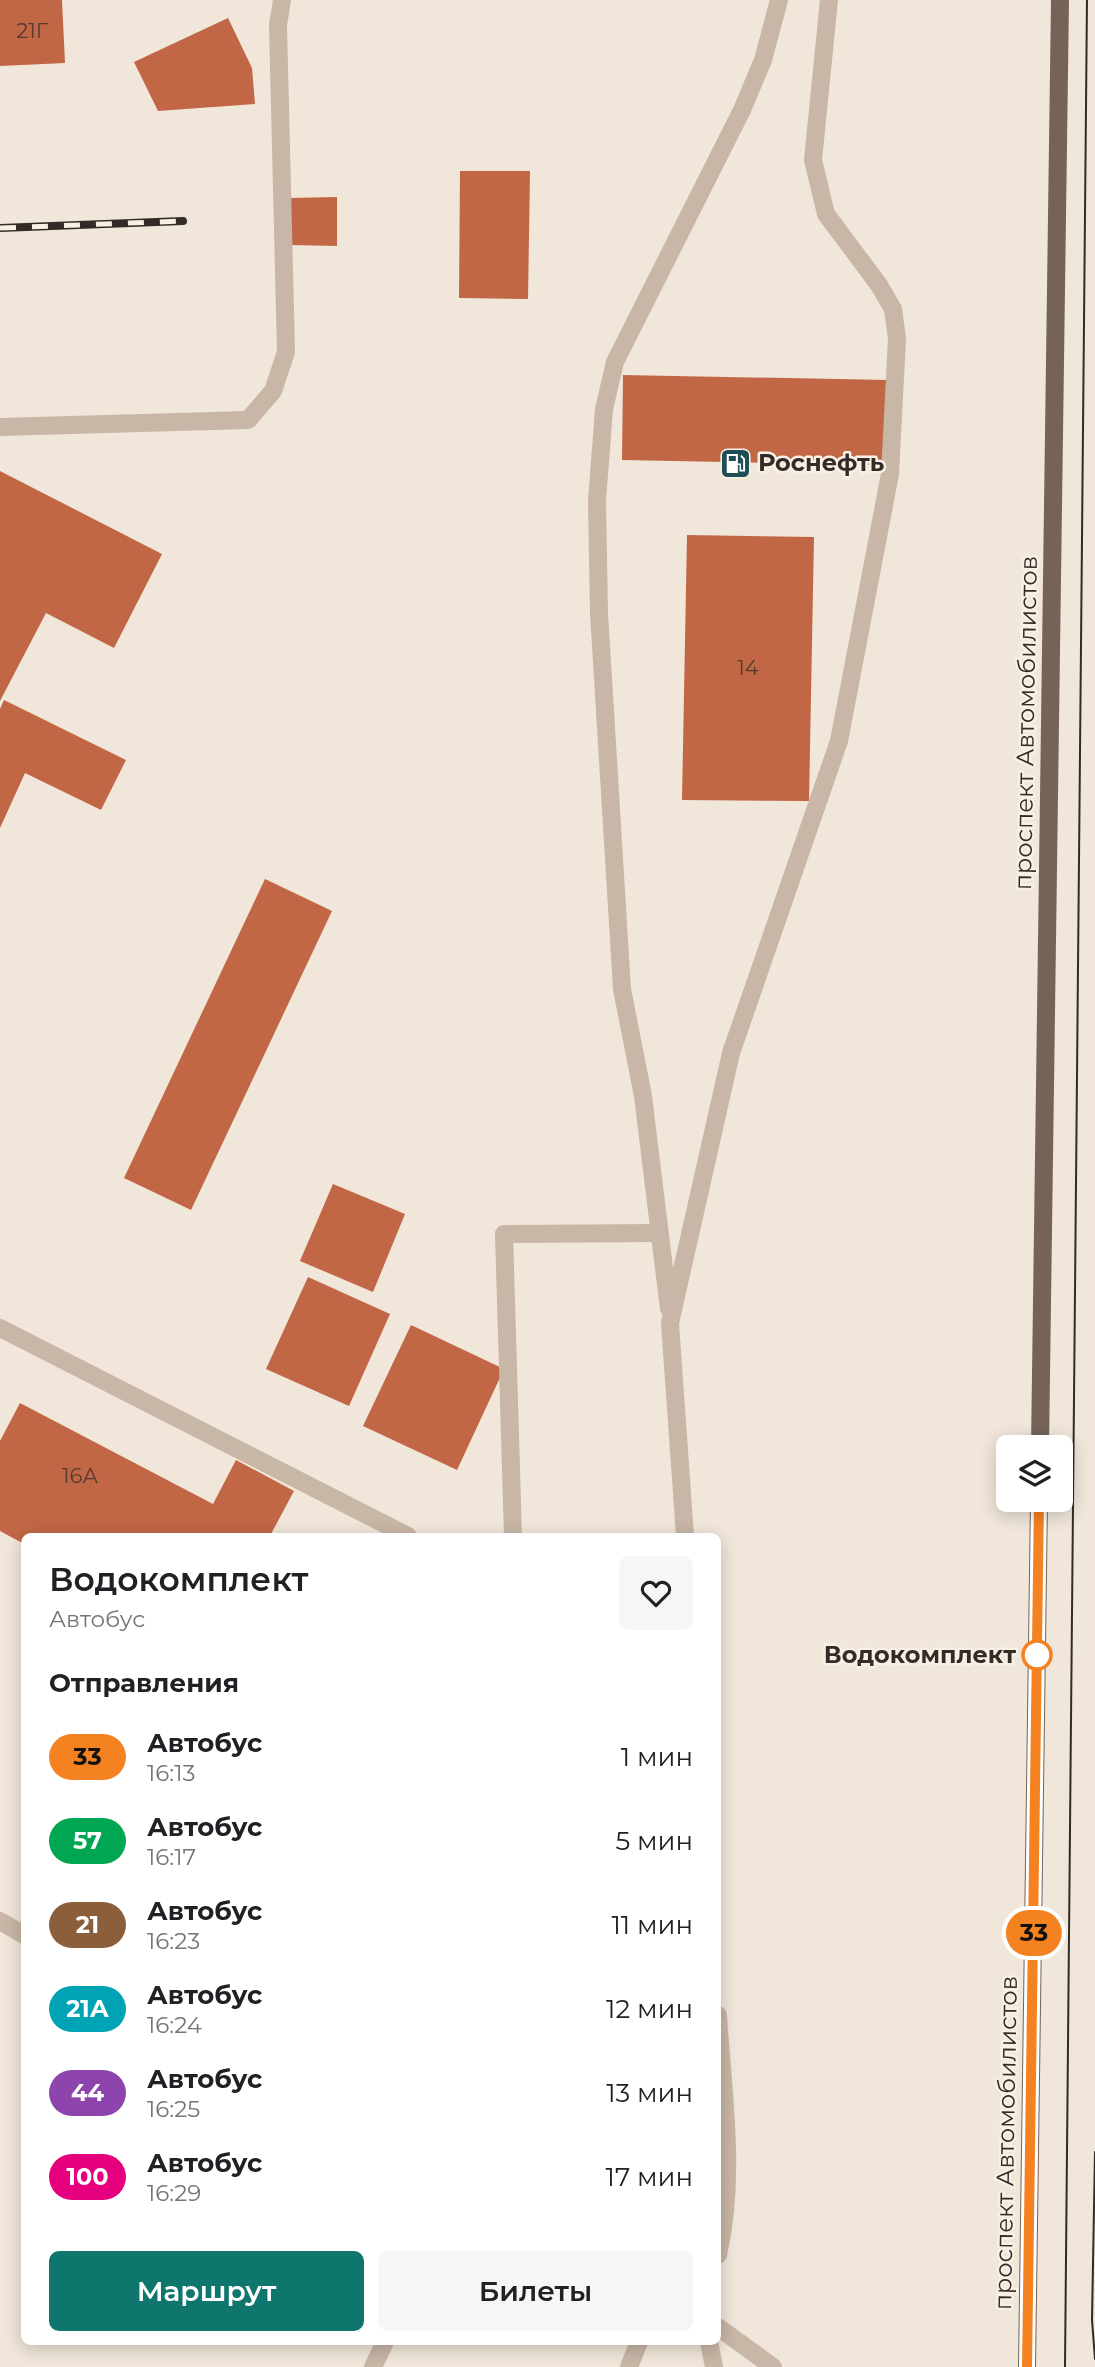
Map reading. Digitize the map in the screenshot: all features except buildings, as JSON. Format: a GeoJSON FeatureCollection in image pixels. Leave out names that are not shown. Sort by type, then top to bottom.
{"type":"FeatureCollection","features":[{"type":"Feature","properties":{"kind":"main road","name":"проспект Автомобилистов"},"geometry":{"type":"LineString","coordinates":[[1040,1435],[1059,0]]}},
{"type":"Feature","properties":{"kind":"main road","name":"проспект Автомобилистов"},"geometry":{"type":"LineString","coordinates":[[1027,2367],[1040,1512]]}},
{"type":"Feature","properties":{"kind":"street"},"geometry":{"type":"LineString","coordinates":[[0,426],[248,420],[273,391],[286,352],[278,25],[282,0]]}},
{"type":"Feature","properties":{"kind":"street"},"geometry":{"type":"LineString","coordinates":[[685,1533],[670,1323],[660,1233],[643,1096],[622,989],[599,613],[597,501],[604,409],[615,362],[742,110],[763,60],[779,0]]}},
{"type":"Feature","properties":{"kind":"street"},"geometry":{"type":"LineString","coordinates":[[670,1323],[732,1053],[839,741],[890,474],[897,339],[893,309],[880,285],[826,214],[813,160],[829,0]]}},
{"type":"Feature","properties":{"kind":"street"},"geometry":{"type":"LineString","coordinates":[[513,1533],[504,1234],[660,1233]]}},
{"type":"Feature","properties":{"kind":"street"},"geometry":{"type":"LineString","coordinates":[[0,1328],[402,1533]]}},
{"type":"Feature","properties":{"kind":"street"},"geometry":{"type":"LineString","coordinates":[[0,1921],[21,1933]]}},
{"type":"Feature","properties":{"kind":"street"},"geometry":{"type":"LineString","coordinates":[[721,2059],[729,2176],[727,2209],[721,2240]]}},
{"type":"Feature","properties":{"kind":"street"},"geometry":{"type":"LineString","coordinates":[[721,2329],[773,2367]]}},
{"type":"Feature","properties":{"kind":"street"},"geometry":{"type":"LineString","coordinates":[[373,2367],[384,2345]]}},
{"type":"Feature","properties":{"kind":"street"},"geometry":{"type":"LineString","coordinates":[[629,2367],[638,2345]]}},
{"type":"Feature","properties":{"kind":"street"},"geometry":{"type":"LineString","coordinates":[[710,2345],[714,2367]]}},
{"type":"Feature","properties":{"kind":"tram line"},"geometry":{"type":"LineString","coordinates":[[1065,2367],[1087,0]]}},
{"type":"Feature","properties":{"kind":"tram line"},"geometry":{"type":"LineString","coordinates":[[1095,2152],[1092,2320],[1095,2359]]}},
{"type":"Feature","properties":{"kind":"railway"},"geometry":{"type":"LineString","coordinates":[[0,228],[183,221]]}},
{"type":"Feature","properties":{"kind":"bus line","name":"33"},"geometry":{"type":"LineString","coordinates":[[1027,2367],[1039,1512]]}},
{"type":"Feature","properties":{"kind":"place","name":"Роснефть"},"geometry":{"type":"Point","coordinates":[735,463]}},
{"type":"Feature","properties":{"kind":"place","name":"Водокомплект"},"geometry":{"type":"Point","coordinates":[1037,1655]}}]}
